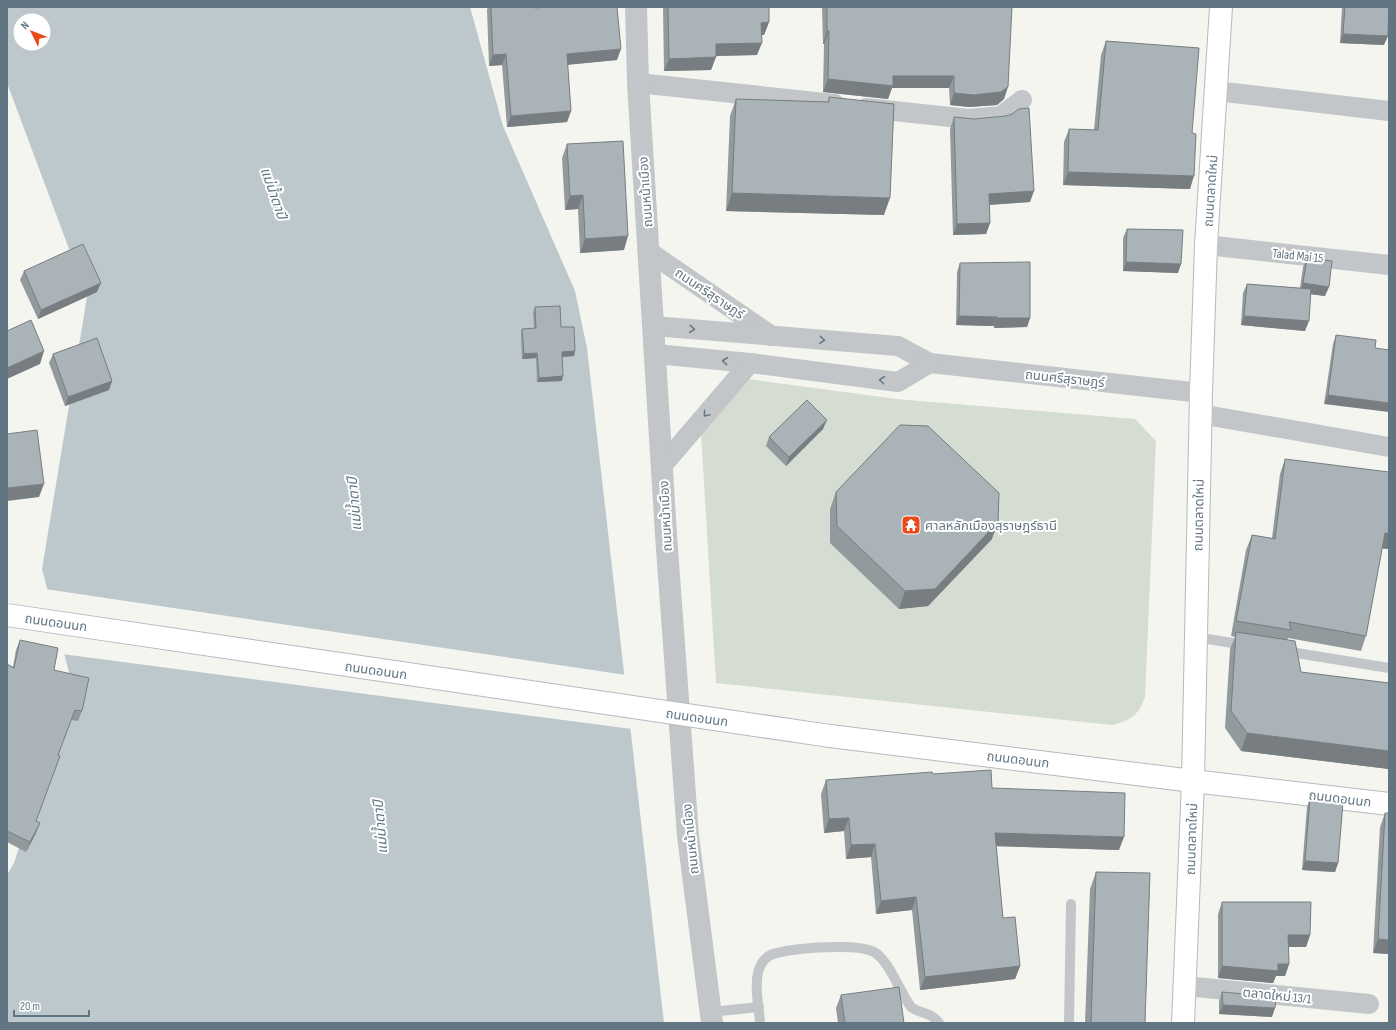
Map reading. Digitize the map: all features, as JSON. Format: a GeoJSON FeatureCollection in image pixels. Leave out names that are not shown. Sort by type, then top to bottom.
{"type":"FeatureCollection","features":[{"type":"Feature","properties":{"kind":"main road","name":"ถนนตลาดใหม่"},"geometry":{"type":"LineString","coordinates":[[1183,1023],[1193,781],[1200,403],[1206,245],[1222,7]]}},
{"type":"Feature","properties":{"kind":"main road","name":"ถนนดอนนก"},"geometry":{"type":"LineString","coordinates":[[7,615],[830,736],[1389,804]]}},
{"type":"Feature","properties":{"kind":"street","name":"ถนนหน้าเมือง"},"geometry":{"type":"LineString","coordinates":[[636,7],[638,83],[648,251],[667,551],[688,836],[711,1018]]}},
{"type":"Feature","properties":{"kind":"street"},"geometry":{"type":"LineString","coordinates":[[638,83],[969,119],[1001,116],[1022,100]]}},
{"type":"Feature","properties":{"kind":"street"},"geometry":{"type":"LineString","coordinates":[[1216,91],[1389,111]]}},
{"type":"Feature","properties":{"kind":"street","name":"Talad Mai 15"},"geometry":{"type":"LineString","coordinates":[[1206,245],[1389,265]]}},
{"type":"Feature","properties":{"kind":"street","name":"ถนนศรีสุราษฎร์"},"geometry":{"type":"LineString","coordinates":[[648,251],[772,336]]}},
{"type":"Feature","properties":{"kind":"street","name":"ถนนศรีสุราษฎร์"},"geometry":{"type":"LineString","coordinates":[[653,326],[898,346],[930,362],[1200,403],[1389,447]]}},
{"type":"Feature","properties":{"kind":"street"},"geometry":{"type":"LineString","coordinates":[[655,354],[750,363],[898,382],[930,362]]}},
{"type":"Feature","properties":{"kind":"street"},"geometry":{"type":"LineString","coordinates":[[662,466],[750,363]]}},
{"type":"Feature","properties":{"kind":"street","name":"ตลาดใหม่ 13/1"},"geometry":{"type":"LineString","coordinates":[[1185,986],[1369,1004]]}},
{"type":"Feature","properties":{"kind":"lane"},"geometry":{"type":"LineString","coordinates":[[1195,637],[1257,647]]}},
{"type":"Feature","properties":{"kind":"lane"},"geometry":{"type":"LineString","coordinates":[[1273,650],[1389,668]]}},
{"type":"Feature","properties":{"kind":"lane"},"geometry":{"type":"LineString","coordinates":[[1069,1023],[1071,904]]}},
{"type":"Feature","properties":{"kind":"lane"},"geometry":{"type":"LineString","coordinates":[[760,1023],[756,981],[758,971],[766,958],[776,953],[815,948],[853,946],[874,952],[883,961],[911,1007],[915,1010],[930,1014],[939,1023]]}},
{"type":"Feature","properties":{"kind":"lane"},"geometry":{"type":"LineString","coordinates":[[711,1018],[759,1007]]}},
{"type":"Feature","properties":{"kind":"shaded area"},"geometry":{"type":"Polygon","coordinates":[[[748,379],[897,399],[1135,419],[1156,441],[1145,697],[1137,713],[1130,719],[1112,725],[716,683],[701,433],[748,379]]]}},
{"type":"Feature","properties":{"kind":"water","name":"แม่น้ำตาปี"},"geometry":{"type":"Polygon","coordinates":[[[7,7],[470,7],[503,126],[575,291],[587,348],[664,1023],[7,1023],[7,875],[14,863],[72,684],[42,569],[87,297],[7,83],[7,7]]]}},
{"type":"Feature","properties":{"kind":"pier"},"geometry":{"type":"Polygon","coordinates":[[[45,589],[626,675],[632,729],[62,654],[45,589]]]}},
{"type":"Feature","properties":{"kind":"building"},"geometry":{"type":"Polygon","coordinates":[[[491,7],[617,7],[621,49],[567,54],[571,111],[511,116],[506,54],[493,55],[491,7]]]}},
{"type":"Feature","properties":{"kind":"building"},"geometry":{"type":"Polygon","coordinates":[[[668,7],[769,7],[769,22],[761,23],[762,43],[716,44],[716,57],[669,59],[668,7]]]}},
{"type":"Feature","properties":{"kind":"building"},"geometry":{"type":"Polygon","coordinates":[[[827,7],[1012,7],[1008,87],[1001,92],[974,95],[954,93],[954,76],[893,76],[893,86],[828,79],[829,31],[827,31],[827,7]]]}},
{"type":"Feature","properties":{"kind":"building"},"geometry":{"type":"Polygon","coordinates":[[[1345,7],[1389,7],[1388,36],[1343,34],[1345,7]]]}},
{"type":"Feature","properties":{"kind":"building"},"geometry":{"type":"Polygon","coordinates":[[[1106,41],[1199,48],[1192,133],[1196,134],[1194,176],[1068,172],[1069,129],[1098,130],[1106,41]]]}},
{"type":"Feature","properties":{"kind":"building"},"geometry":{"type":"Polygon","coordinates":[[[829,97],[894,104],[890,198],[732,193],[736,99],[829,102],[829,97]]]}},
{"type":"Feature","properties":{"kind":"building"},"geometry":{"type":"Polygon","coordinates":[[[1029,108],[1034,191],[989,194],[990,223],[957,224],[954,117],[974,119],[1006,116],[1019,109],[1029,108]]]}},
{"type":"Feature","properties":{"kind":"building"},"geometry":{"type":"Polygon","coordinates":[[[623,141],[628,236],[585,239],[583,195],[570,196],[567,144],[623,141]]]}},
{"type":"Feature","properties":{"kind":"building"},"geometry":{"type":"Polygon","coordinates":[[[1127,229],[1183,230],[1181,264],[1126,262],[1127,229]]]}},
{"type":"Feature","properties":{"kind":"building"},"geometry":{"type":"Polygon","coordinates":[[[83,244],[101,283],[41,310],[24,271],[83,244]]]}},
{"type":"Feature","properties":{"kind":"building"},"geometry":{"type":"Polygon","coordinates":[[[1307,258],[1332,261],[1329,287],[1303,283],[1307,258]]]}},
{"type":"Feature","properties":{"kind":"building"},"geometry":{"type":"Polygon","coordinates":[[[1030,262],[1030,318],[959,316],[960,263],[1030,262]]]}},
{"type":"Feature","properties":{"kind":"building"},"geometry":{"type":"Polygon","coordinates":[[[1247,284],[1311,289],[1309,321],[1244,316],[1247,284]]]}},
{"type":"Feature","properties":{"kind":"building"},"geometry":{"type":"Polygon","coordinates":[[[560,306],[561,327],[574,327],[575,351],[562,352],[563,376],[539,378],[537,353],[524,354],[522,329],[536,328],[535,307],[560,306]]]}},
{"type":"Feature","properties":{"kind":"building"},"geometry":{"type":"Polygon","coordinates":[[[31,320],[44,351],[7,368],[7,331],[31,320]]]}},
{"type":"Feature","properties":{"kind":"building"},"geometry":{"type":"Polygon","coordinates":[[[1336,335],[1376,340],[1375,348],[1389,350],[1389,403],[1328,395],[1336,335]]]}},
{"type":"Feature","properties":{"kind":"building"},"geometry":{"type":"Polygon","coordinates":[[[97,338],[112,381],[68,397],[53,354],[97,338]]]}},
{"type":"Feature","properties":{"kind":"building"},"geometry":{"type":"Polygon","coordinates":[[[807,400],[827,420],[789,457],[769,437],[807,400]]]}},
{"type":"Feature","properties":{"kind":"building","name":"ศาลหลักเมืองสุราษฎร์ธานี"},"geometry":{"type":"Polygon","coordinates":[[[900,425],[928,426],[999,493],[998,522],[935,589],[905,591],[837,526],[836,492],[900,425]]]}},
{"type":"Feature","properties":{"kind":"building"},"geometry":{"type":"Polygon","coordinates":[[[37,430],[44,484],[7,488],[7,434],[37,430]]]}},
{"type":"Feature","properties":{"kind":"building"},"geometry":{"type":"Polygon","coordinates":[[[1285,459],[1389,472],[1389,533],[1385,533],[1366,636],[1289,622],[1291,630],[1236,621],[1252,535],[1275,539],[1285,459]]]}},
{"type":"Feature","properties":{"kind":"building"},"geometry":{"type":"Polygon","coordinates":[[[1236,632],[1295,641],[1301,672],[1389,683],[1389,751],[1247,733],[1231,711],[1236,632]]]}},
{"type":"Feature","properties":{"kind":"building"},"geometry":{"type":"Polygon","coordinates":[[[20,640],[58,648],[54,670],[89,678],[82,711],[75,710],[36,821],[40,823],[30,842],[7,831],[7,664],[14,668],[20,640]]]}},
{"type":"Feature","properties":{"kind":"building"},"geometry":{"type":"Polygon","coordinates":[[[991,770],[992,788],[1125,793],[1124,837],[995,833],[1003,918],[1015,917],[1020,966],[925,977],[916,897],[881,901],[875,844],[851,845],[849,818],[829,819],[826,780],[932,772],[933,774],[991,770]]]}},
{"type":"Feature","properties":{"kind":"building"},"geometry":{"type":"Polygon","coordinates":[[[1310,798],[1343,802],[1338,863],[1305,861],[1310,798]]]}},
{"type":"Feature","properties":{"kind":"building"},"geometry":{"type":"Polygon","coordinates":[[[1385,813],[1389,813],[1389,940],[1378,939],[1385,813]]]}},
{"type":"Feature","properties":{"kind":"building"},"geometry":{"type":"Polygon","coordinates":[[[1096,872],[1150,873],[1145,1023],[1091,1023],[1096,872]]]}},
{"type":"Feature","properties":{"kind":"building"},"geometry":{"type":"Polygon","coordinates":[[[1222,902],[1311,902],[1310,935],[1288,935],[1289,964],[1278,964],[1278,971],[1222,966],[1222,902]]]}},
{"type":"Feature","properties":{"kind":"building"},"geometry":{"type":"Polygon","coordinates":[[[899,987],[904,1023],[845,1023],[841,995],[899,987]]]}},
{"type":"Feature","properties":{"kind":"building"},"geometry":{"type":"Polygon","coordinates":[[[1222,992],[1276,997],[1275,1008],[1223,1005],[1222,992]]]}},
{"type":"Feature","properties":{"kind":"place","name":"ศาลหลักเมืองสุราษฎร์ธานี"},"geometry":{"type":"Point","coordinates":[911,525]}}]}
